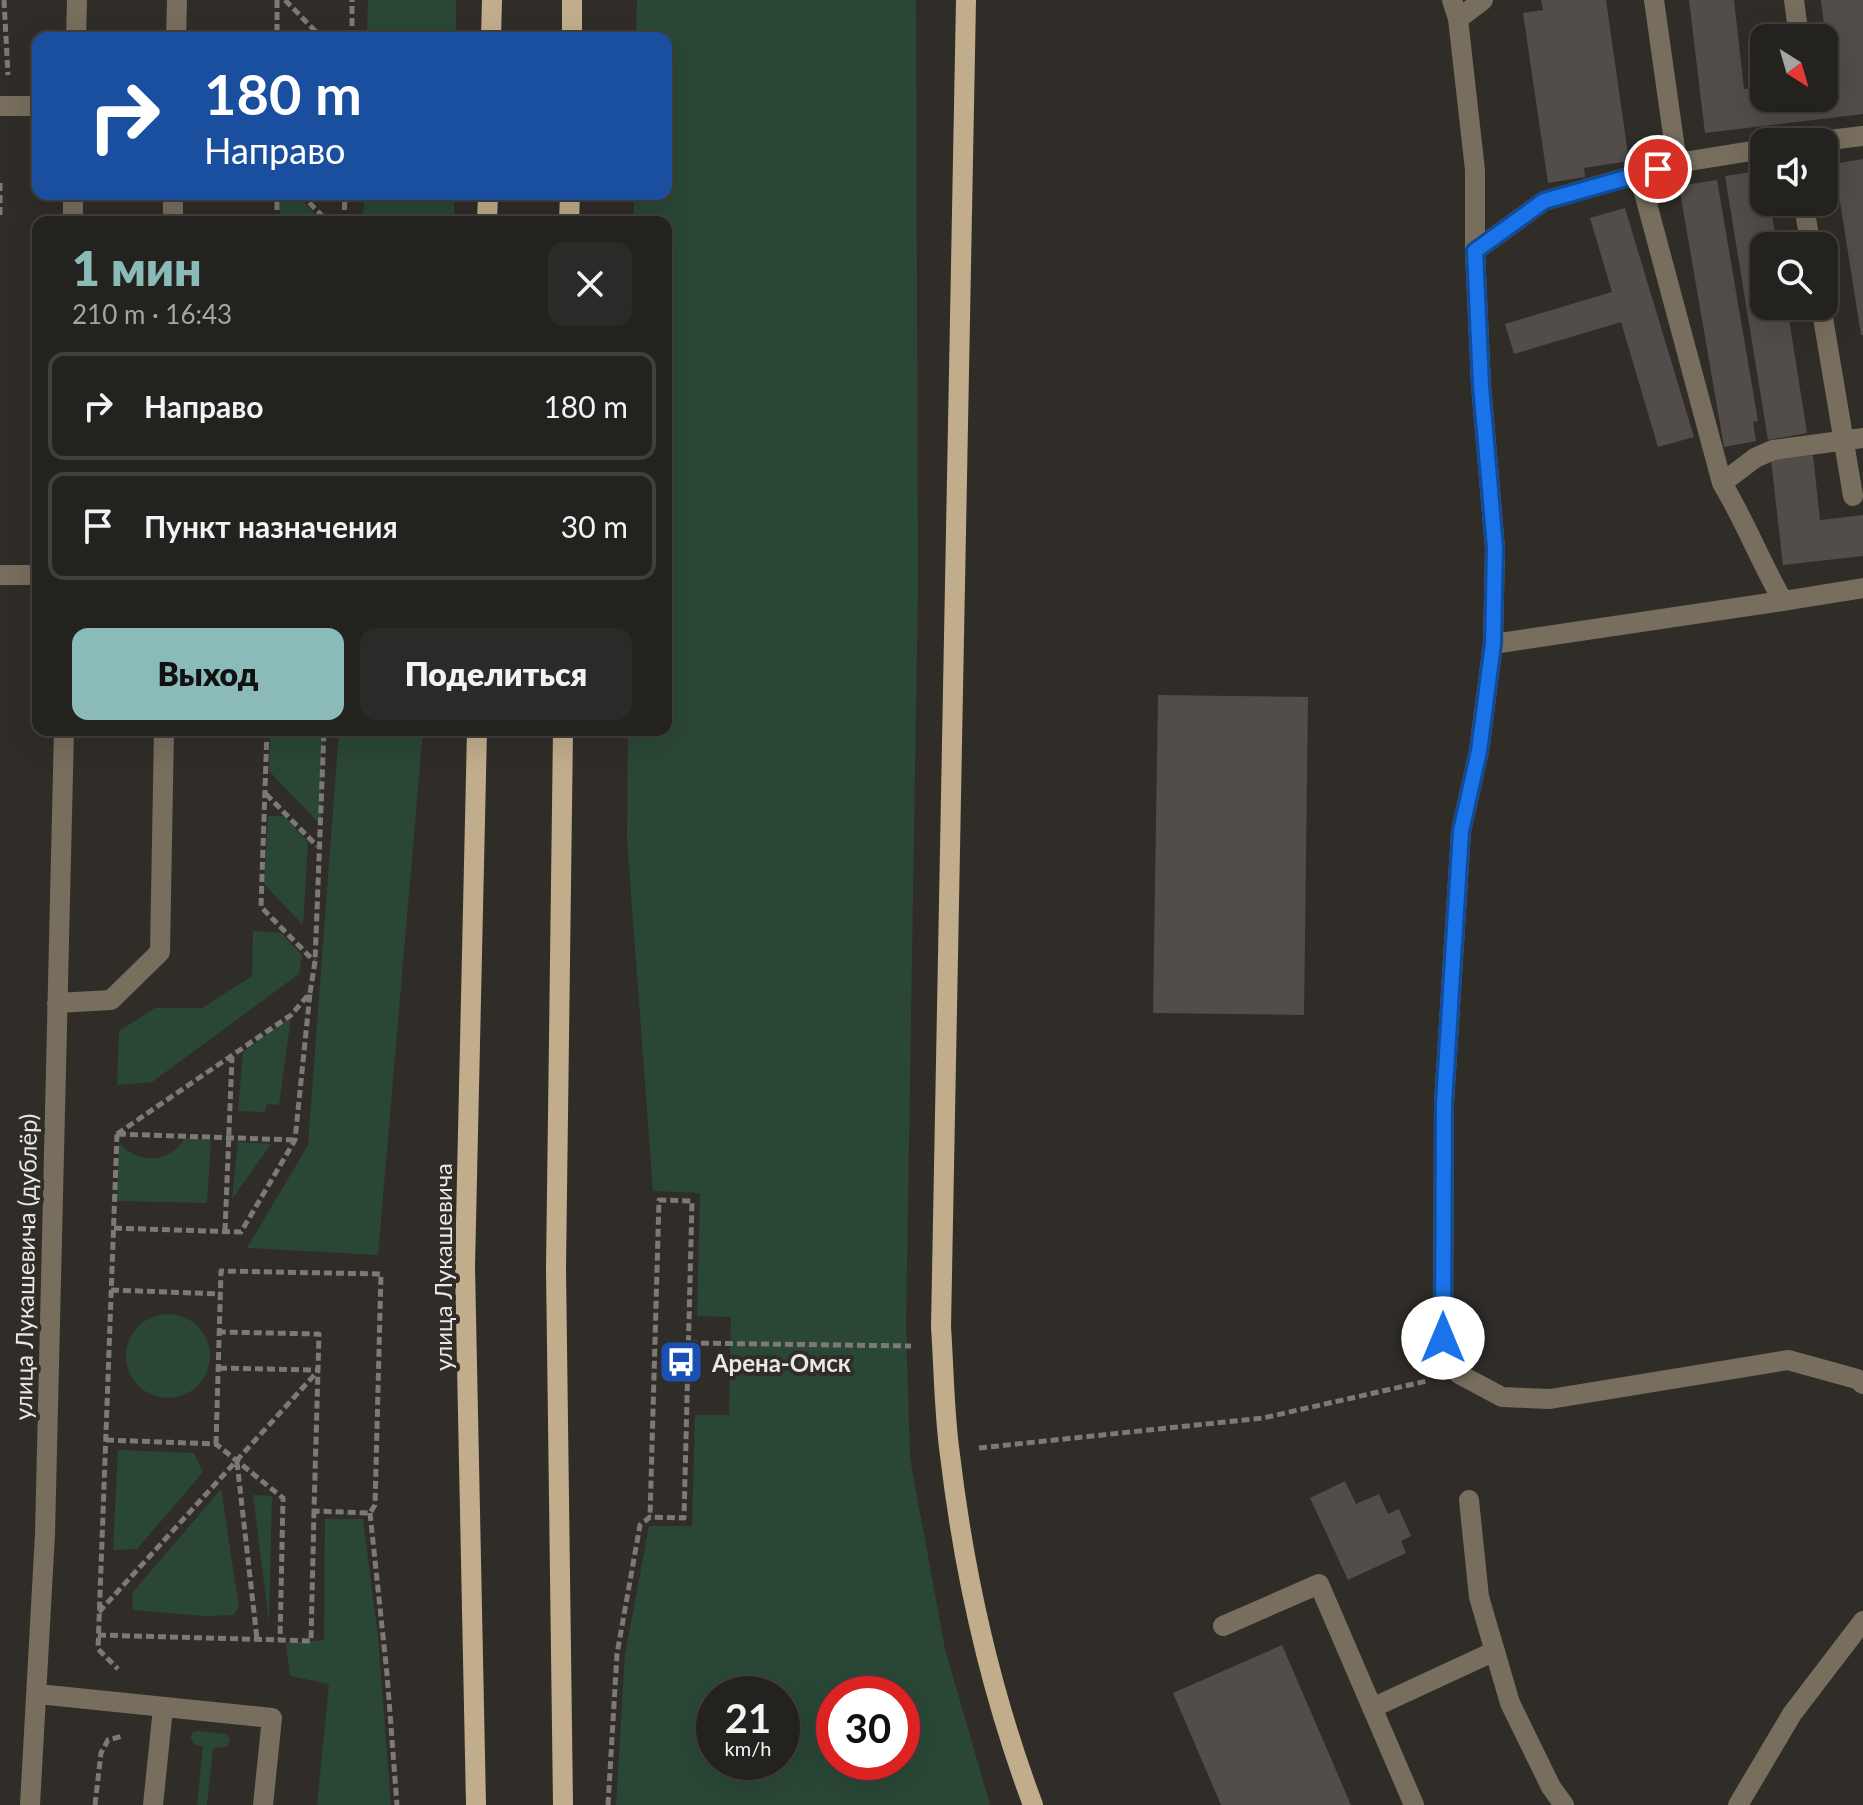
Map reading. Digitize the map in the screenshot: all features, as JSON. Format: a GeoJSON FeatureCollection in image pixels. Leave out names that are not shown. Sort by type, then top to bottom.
{"type":"FeatureCollection","features":[{"type":"Feature","properties":{"kind":"main road"},"geometry":{"type":"LineString","coordinates":[[491,32],[492,0]]}},
{"type":"Feature","properties":{"kind":"main road"},"geometry":{"type":"LineString","coordinates":[[572,0],[572,32]]}},
{"type":"Feature","properties":{"kind":"main road"},"geometry":{"type":"LineString","coordinates":[[966,0],[941,1327],[949,1451],[960,1528],[979,1623],[1019,1767],[1033,1805]]}},
{"type":"Feature","properties":{"kind":"main road","name":"улица Лукашевича"},"geometry":{"type":"LineString","coordinates":[[476,1805],[465,1267],[477,736]]}},
{"type":"Feature","properties":{"kind":"main road"},"geometry":{"type":"LineString","coordinates":[[563,736],[556,1269],[563,1805]]}},
{"type":"Feature","properties":{"kind":"street"},"geometry":{"type":"LineString","coordinates":[[76,32],[77,0]]}},
{"type":"Feature","properties":{"kind":"street"},"geometry":{"type":"LineString","coordinates":[[176,32],[177,0]]}},
{"type":"Feature","properties":{"kind":"street"},"geometry":{"type":"LineString","coordinates":[[1483,0],[1455,9],[1475,170],[1481,385],[1495,548],[1493,644],[1479,751],[1461,831],[1444,1103],[1443,1338],[1459,1374],[1502,1397],[1550,1399],[1788,1360],[1857,1379],[1863,1384]]}},
{"type":"Feature","properties":{"kind":"street"},"geometry":{"type":"LineString","coordinates":[[1654,0],[1677,163]]}},
{"type":"Feature","properties":{"kind":"street"},"geometry":{"type":"LineString","coordinates":[[1794,0],[1797,24]]}},
{"type":"Feature","properties":{"kind":"street"},"geometry":{"type":"LineString","coordinates":[[5,106],[32,106]]}},
{"type":"Feature","properties":{"kind":"street"},"geometry":{"type":"LineString","coordinates":[[1838,139],[1863,136]]}},
{"type":"Feature","properties":{"kind":"street"},"geometry":{"type":"LineString","coordinates":[[1475,251],[1544,201],[1677,163],[1750,151]]}},
{"type":"Feature","properties":{"kind":"street"},"geometry":{"type":"LineString","coordinates":[[1639,174],[1722,483],[1739,510],[1763,567],[1783,601]]}},
{"type":"Feature","properties":{"kind":"street"},"geometry":{"type":"LineString","coordinates":[[1824,320],[1853,439],[1853,496]]}},
{"type":"Feature","properties":{"kind":"street"},"geometry":{"type":"LineString","coordinates":[[1722,483],[1755,458],[1773,450],[1853,439]]}},
{"type":"Feature","properties":{"kind":"street"},"geometry":{"type":"LineString","coordinates":[[0,575],[32,575]]}},
{"type":"Feature","properties":{"kind":"street"},"geometry":{"type":"LineString","coordinates":[[1493,644],[1863,588]]}},
{"type":"Feature","properties":{"kind":"street","name":"улица Лукашевича (дублёр)"},"geometry":{"type":"LineString","coordinates":[[30,1805],[45,1534],[64,736]]}},
{"type":"Feature","properties":{"kind":"street"},"geometry":{"type":"LineString","coordinates":[[57,1003],[111,1000],[160,952],[164,736]]}},
{"type":"Feature","properties":{"kind":"street"},"geometry":{"type":"LineString","coordinates":[[1469,1500],[1479,1597],[1510,1703],[1551,1787],[1564,1805]]}},
{"type":"Feature","properties":{"kind":"street"},"geometry":{"type":"LineString","coordinates":[[1223,1626],[1319,1584],[1414,1805]]}},
{"type":"Feature","properties":{"kind":"street"},"geometry":{"type":"LineString","coordinates":[[1738,1805],[1792,1714],[1863,1621]]}},
{"type":"Feature","properties":{"kind":"street"},"geometry":{"type":"LineString","coordinates":[[1372,1708],[1495,1651]]}},
{"type":"Feature","properties":{"kind":"street"},"geometry":{"type":"LineString","coordinates":[[38,1694],[272,1718],[263,1805]]}},
{"type":"Feature","properties":{"kind":"street"},"geometry":{"type":"LineString","coordinates":[[153,1805],[163,1708]]}},
{"type":"Feature","properties":{"kind":"path"},"geometry":{"type":"LineString","coordinates":[[4,0],[5,106]]}},
{"type":"Feature","properties":{"kind":"path"},"geometry":{"type":"LineString","coordinates":[[277,0],[277,32]]}},
{"type":"Feature","properties":{"kind":"path"},"geometry":{"type":"LineString","coordinates":[[285,0],[316,32]]}},
{"type":"Feature","properties":{"kind":"path"},"geometry":{"type":"LineString","coordinates":[[352,0],[352,32]]}},
{"type":"Feature","properties":{"kind":"path"},"geometry":{"type":"LineString","coordinates":[[0,183],[0,218]]}},
{"type":"Feature","properties":{"kind":"path"},"geometry":{"type":"LineString","coordinates":[[307,200],[322,216]]}},
{"type":"Feature","properties":{"kind":"path"},"geometry":{"type":"LineString","coordinates":[[267,736],[261,907],[315,962]]}},
{"type":"Feature","properties":{"kind":"path"},"geometry":{"type":"LineString","coordinates":[[114,1228],[241,1232],[295,1140],[315,962],[324,736]]}},
{"type":"Feature","properties":{"kind":"path"},"geometry":{"type":"LineString","coordinates":[[266,794],[318,846]]}},
{"type":"Feature","properties":{"kind":"path"},"geometry":{"type":"LineString","coordinates":[[117,1134],[291,1015],[310,993]]}},
{"type":"Feature","properties":{"kind":"path"},"geometry":{"type":"LineString","coordinates":[[225,1231],[232,1056]]}},
{"type":"Feature","properties":{"kind":"path"},"geometry":{"type":"LineString","coordinates":[[117,1134],[295,1140]]}},
{"type":"Feature","properties":{"kind":"path"},"geometry":{"type":"LineString","coordinates":[[98,1649],[117,1134]]}},
{"type":"Feature","properties":{"kind":"path"},"geometry":{"type":"LineString","coordinates":[[608,1805],[617,1654],[640,1525],[650,1517],[684,1518],[692,1201],[659,1200],[650,1517]]}},
{"type":"Feature","properties":{"kind":"path"},"geometry":{"type":"LineString","coordinates":[[216,1444],[221,1271],[381,1274],[375,1505],[370,1513],[397,1805]]}},
{"type":"Feature","properties":{"kind":"path"},"geometry":{"type":"LineString","coordinates":[[111,1290],[221,1294]]}},
{"type":"Feature","properties":{"kind":"path"},"geometry":{"type":"LineString","coordinates":[[98,1635],[311,1641],[319,1334],[220,1332]]}},
{"type":"Feature","properties":{"kind":"path"},"geometry":{"type":"LineString","coordinates":[[689,1343],[912,1346],[913,1361]]}},
{"type":"Feature","properties":{"kind":"path"},"geometry":{"type":"LineString","coordinates":[[219,1368],[318,1370]]}},
{"type":"Feature","properties":{"kind":"path"},"geometry":{"type":"LineString","coordinates":[[99,1612],[318,1370]]}},
{"type":"Feature","properties":{"kind":"path"},"geometry":{"type":"LineString","coordinates":[[982,1448],[1263,1418],[1459,1374]]}},
{"type":"Feature","properties":{"kind":"path"},"geometry":{"type":"LineString","coordinates":[[106,1440],[216,1444],[283,1498],[280,1640]]}},
{"type":"Feature","properties":{"kind":"path"},"geometry":{"type":"LineString","coordinates":[[237,1461],[257,1639]]}},
{"type":"Feature","properties":{"kind":"path"},"geometry":{"type":"LineString","coordinates":[[314,1511],[370,1513]]}},
{"type":"Feature","properties":{"kind":"green space"},"geometry":{"type":"Polygon","coordinates":[[[368,0],[456,0],[456,32],[367,32],[368,0]]]}},
{"type":"Feature","properties":{"kind":"green space"},"geometry":{"type":"Polygon","coordinates":[[[637,0],[916,0],[918,587],[906,1328],[910,1458],[945,1649],[990,1805],[616,1805],[625,1655],[649,1526],[692,1526],[695,1415],[729,1415],[731,1317],[697,1316],[700,1193],[653,1191],[627,839],[628,736],[672,736],[672,216],[634,216],[634,200],[672,200],[672,32],[636,32],[637,0]]]}},
{"type":"Feature","properties":{"kind":"green space"},"geometry":{"type":"Polygon","coordinates":[[[280,200],[302,200],[316,216],[280,216],[280,200]]]}},
{"type":"Feature","properties":{"kind":"green space"},"geometry":{"type":"Polygon","coordinates":[[[364,200],[454,200],[454,216],[363,216],[364,200]]]}},
{"type":"Feature","properties":{"kind":"green space"},"geometry":{"type":"Polygon","coordinates":[[[270,736],[322,736],[321,825],[269,771],[270,736]]]}},
{"type":"Feature","properties":{"kind":"green space"},"geometry":{"type":"Polygon","coordinates":[[[339,736],[422,736],[378,1255],[247,1248],[308,1145],[339,736]]]}},
{"type":"Feature","properties":{"kind":"green space"},"geometry":{"type":"Polygon","coordinates":[[[268,816],[284,816],[308,842],[303,925],[264,884],[268,816]]]}},
{"type":"Feature","properties":{"kind":"green space"},"geometry":{"type":"Polygon","coordinates":[[[253,931],[281,933],[302,955],[299,974],[152,1082],[117,1085],[119,1031],[155,1008],[202,1008],[252,976],[253,931]]]}},
{"type":"Feature","properties":{"kind":"green space"},"geometry":{"type":"Polygon","coordinates":[[[291,1017],[279,1105],[267,1104],[265,1112],[238,1111],[243,1052],[291,1017]]]}},
{"type":"Feature","properties":{"kind":"green space"},"geometry":{"type":"Polygon","coordinates":[[[185,1138],[211,1140],[207,1203],[117,1201],[119,1143],[135,1155],[154,1158],[171,1152],[185,1138]]]}},
{"type":"Feature","properties":{"kind":"green space"},"geometry":{"type":"Polygon","coordinates":[[[238,1142],[271,1144],[232,1199],[238,1142]]]}},
{"type":"Feature","properties":{"kind":"green space"},"geometry":{"type":"Polygon","coordinates":[[[168,1314],[191,1321],[203,1333],[210,1356],[203,1379],[191,1391],[168,1398],[145,1391],[133,1379],[126,1356],[133,1333],[145,1321],[168,1314]]]}},
{"type":"Feature","properties":{"kind":"green space"},"geometry":{"type":"Polygon","coordinates":[[[118,1450],[194,1453],[203,1472],[137,1549],[113,1550],[118,1450]]]}},
{"type":"Feature","properties":{"kind":"green space"},"geometry":{"type":"Polygon","coordinates":[[[221,1489],[239,1607],[233,1615],[205,1616],[133,1610],[132,1593],[221,1489]]]}},
{"type":"Feature","properties":{"kind":"green space"},"geometry":{"type":"Polygon","coordinates":[[[253,1495],[272,1496],[269,1622],[253,1495]]]}},
{"type":"Feature","properties":{"kind":"green space"},"geometry":{"type":"Polygon","coordinates":[[[325,1519],[363,1519],[378,1637],[391,1805],[317,1805],[329,1684],[290,1676],[286,1643],[324,1640],[325,1519]]]}},
{"type":"Feature","properties":{"kind":"green space"},"geometry":{"type":"Polygon","coordinates":[[[198,1731],[226,1734],[230,1739],[227,1747],[213,1748],[207,1805],[197,1805],[203,1747],[194,1744],[190,1737],[198,1731]]]}},
{"type":"Feature","properties":{"kind":"building"},"geometry":{"type":"Polygon","coordinates":[[[1541,0],[1606,0],[1629,161],[1584,168],[1585,177],[1548,183],[1523,13],[1543,10],[1541,0]]]}},
{"type":"Feature","properties":{"kind":"building"},"geometry":{"type":"Polygon","coordinates":[[[1689,0],[1734,0],[1744,89],[1750,88],[1750,112],[1838,112],[1838,24],[1824,24],[1821,0],[1863,0],[1863,114],[1705,133],[1689,0]]]}},
{"type":"Feature","properties":{"kind":"building"},"geometry":{"type":"Polygon","coordinates":[[[1863,159],[1863,335],[1838,189],[1838,163],[1863,159]]]}},
{"type":"Feature","properties":{"kind":"building"},"geometry":{"type":"Polygon","coordinates":[[[1750,172],[1750,216],[1772,216],[1775,232],[1750,232],[1750,320],[1789,320],[1807,433],[1768,440],[1725,176],[1750,172]]]}},
{"type":"Feature","properties":{"kind":"building"},"geometry":{"type":"Polygon","coordinates":[[[1717,180],[1758,421],[1753,422],[1756,441],[1724,447],[1679,186],[1717,180]]]}},
{"type":"Feature","properties":{"kind":"building"},"geometry":{"type":"Polygon","coordinates":[[[1625,208],[1694,437],[1658,447],[1621,322],[1514,354],[1505,324],[1612,292],[1590,218],[1625,208]]]}},
{"type":"Feature","properties":{"kind":"building"},"geometry":{"type":"Polygon","coordinates":[[[1813,455],[1820,520],[1863,515],[1863,556],[1783,565],[1771,460],[1813,455]]]}},
{"type":"Feature","properties":{"kind":"building"},"geometry":{"type":"Polygon","coordinates":[[[1158,695],[1308,697],[1304,1015],[1153,1013],[1158,695]]]}},
{"type":"Feature","properties":{"kind":"building"},"geometry":{"type":"Polygon","coordinates":[[[1345,1481],[1356,1504],[1379,1494],[1388,1514],[1399,1509],[1411,1536],[1401,1541],[1406,1553],[1348,1580],[1310,1498],[1345,1481]]]}},
{"type":"Feature","properties":{"kind":"building"},"geometry":{"type":"Polygon","coordinates":[[[1282,1645],[1351,1805],[1221,1805],[1173,1693],[1282,1645]]]}},
{"type":"Feature","properties":{"kind":"place","name":"Арена-Омск"},"geometry":{"type":"Point","coordinates":[681,1362]}},
{"type":"Feature","properties":{"kind":"route"},"geometry":{"type":"LineString","coordinates":[[1443,1338],[1444,1103],[1461,831],[1479,751],[1493,644],[1495,548],[1481,385],[1475,251],[1544,201],[1658,169]]}}]}
